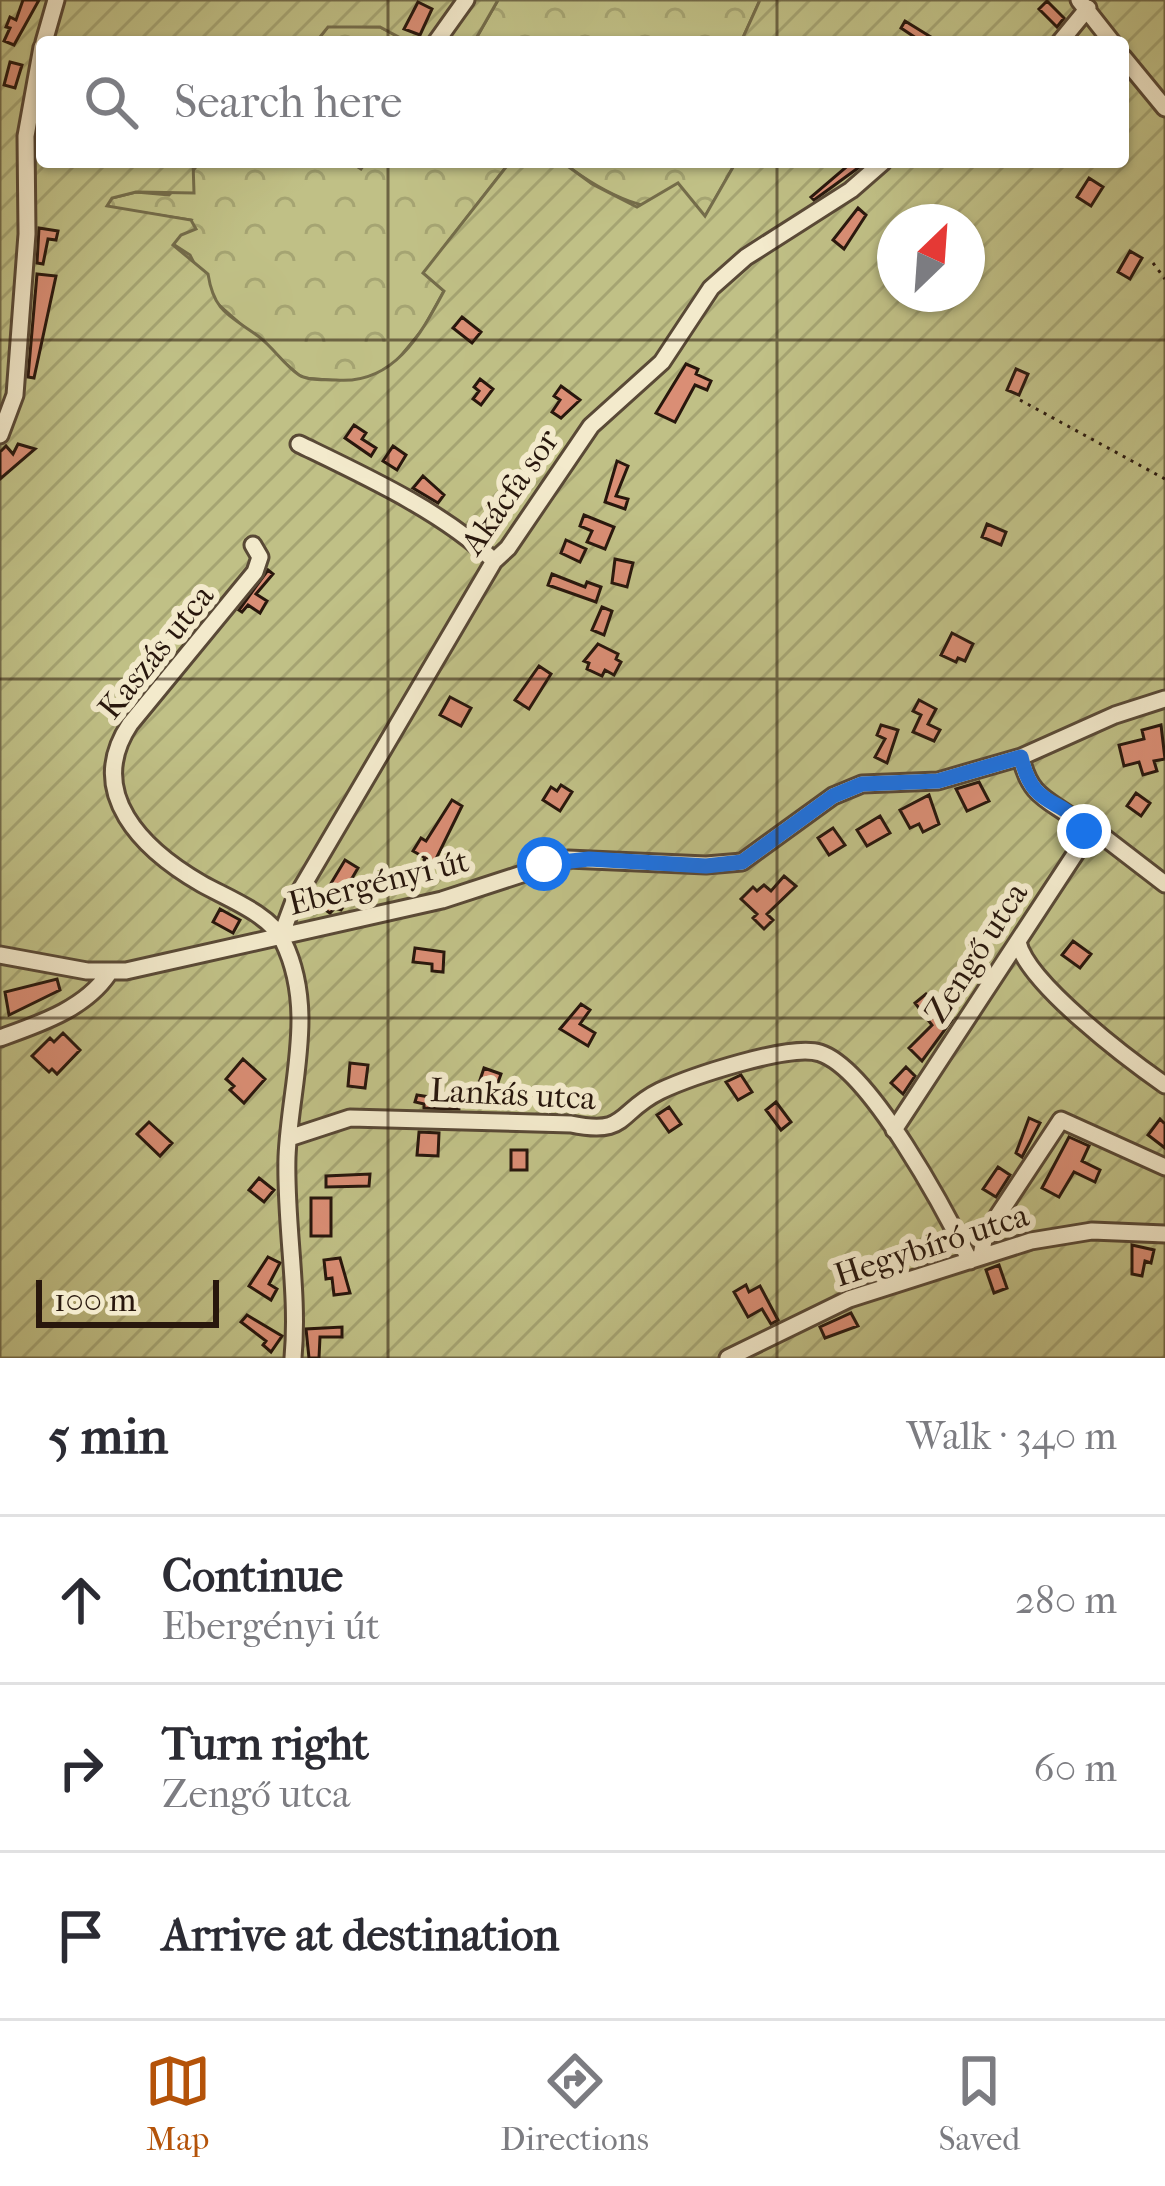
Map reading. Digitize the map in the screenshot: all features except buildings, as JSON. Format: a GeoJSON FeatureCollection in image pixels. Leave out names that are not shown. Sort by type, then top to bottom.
{"type":"FeatureCollection","features":[{"type":"Feature","properties":{"kind":"street"},"geometry":{"type":"LineString","coordinates":[[46,36],[56,0]]}},
{"type":"Feature","properties":{"kind":"street"},"geometry":{"type":"LineString","coordinates":[[440,36],[466,0]]}},
{"type":"Feature","properties":{"kind":"street"},"geometry":{"type":"LineString","coordinates":[[1064,36],[1084,4],[1108,36]]}},
{"type":"Feature","properties":{"kind":"street"},"geometry":{"type":"LineString","coordinates":[[1129,64],[1165,108]]}},
{"type":"Feature","properties":{"kind":"street"},"geometry":{"type":"LineString","coordinates":[[0,435],[15,395],[27,233],[26,136],[36,82]]}},
{"type":"Feature","properties":{"kind":"street","name":"Akácfa sor"},"geometry":{"type":"LineString","coordinates":[[281,936],[293,901],[494,561],[508,548],[591,425],[662,362],[711,288],[746,257],[851,190],[876,168]]}},
{"type":"Feature","properties":{"kind":"street"},"geometry":{"type":"LineString","coordinates":[[299,444],[423,510],[494,561]]}},
{"type":"Feature","properties":{"kind":"street","name":"Kaszás utca"},"geometry":{"type":"LineString","coordinates":[[254,545],[260,557],[255,572],[130,724],[115,750],[112,767],[119,805],[150,846],[183,872],[267,922],[281,936]]}},
{"type":"Feature","properties":{"kind":"street","name":"Ebergényi út"},"geometry":{"type":"LineString","coordinates":[[0,955],[109,973],[442,899],[568,860],[706,866],[742,862],[833,796],[862,784],[938,781],[1021,757],[1115,715],[1165,699]]}},
{"type":"Feature","properties":{"kind":"street"},"geometry":{"type":"LineString","coordinates":[[1021,757],[1026,782],[1034,792],[1165,884]]}},
{"type":"Feature","properties":{"kind":"street","name":"Zengő utca"},"geometry":{"type":"LineString","coordinates":[[893,1130],[1081,844],[1084,831]]}},
{"type":"Feature","properties":{"kind":"street"},"geometry":{"type":"LineString","coordinates":[[281,936],[300,993],[302,1031],[289,1138],[292,1358]]}},
{"type":"Feature","properties":{"kind":"street"},"geometry":{"type":"LineString","coordinates":[[1018,942],[1026,961],[1084,1023],[1165,1084]]}},
{"type":"Feature","properties":{"kind":"street"},"geometry":{"type":"LineString","coordinates":[[0,1038],[58,1015],[93,993],[109,973]]}},
{"type":"Feature","properties":{"kind":"street","name":"Lankás utca"},"geometry":{"type":"LineString","coordinates":[[289,1138],[324,1124],[372,1117],[551,1123],[602,1130],[664,1089],[808,1051],[835,1059],[849,1070],[976,1258]]}},
{"type":"Feature","properties":{"kind":"street"},"geometry":{"type":"LineString","coordinates":[[976,1258],[993,1223],[1061,1120],[1165,1167]]}},
{"type":"Feature","properties":{"kind":"street","name":"Hegybíró utca"},"geometry":{"type":"LineString","coordinates":[[728,1358],[849,1299],[976,1258],[1063,1234],[1165,1234]]}},
{"type":"Feature","properties":{"kind":"path"},"geometry":{"type":"LineString","coordinates":[[1153,263],[1165,279]]}},
{"type":"Feature","properties":{"kind":"path"},"geometry":{"type":"LineString","coordinates":[[1020,400],[1165,479]]}},
{"type":"Feature","properties":{"kind":"green space"},"geometry":{"type":"Polygon","coordinates":[[[0,0],[498,0],[477,36],[397,36],[380,27],[328,27],[321,36],[36,36],[36,168],[193,168],[194,193],[136,192],[112,198],[107,206],[191,220],[196,229],[181,235],[173,245],[208,274],[214,297],[224,311],[299,375],[336,380],[374,375],[414,340],[444,291],[423,273],[505,168],[570,168],[637,207],[678,183],[705,216],[733,168],[1129,168],[1129,36],[744,36],[760,0],[1165,0],[1165,1358],[0,1358],[0,0]]]}},
{"type":"Feature","properties":{"kind":"green space"},"geometry":{"type":"Polygon","coordinates":[[[498,0],[760,0],[744,36],[477,36],[498,0]]]}},
{"type":"Feature","properties":{"kind":"green space"},"geometry":{"type":"Polygon","coordinates":[[[328,26],[380,27],[397,36],[320,36],[328,26]]]}},
{"type":"Feature","properties":{"kind":"green space"},"geometry":{"type":"Polygon","coordinates":[[[195,168],[505,168],[424,273],[444,291],[423,329],[390,369],[356,382],[302,378],[212,299],[190,255],[173,244],[191,220],[106,207],[112,198],[136,192],[169,195],[195,168]]]}},
{"type":"Feature","properties":{"kind":"green space"},"geometry":{"type":"Polygon","coordinates":[[[571,168],[733,168],[705,217],[629,201],[571,168]]]}},
{"type":"Feature","properties":{"kind":"route"},"geometry":{"type":"LineString","coordinates":[[544,864],[589,859],[725,866],[759,853],[833,796],[862,784],[938,781],[1021,757],[1026,782],[1034,792],[1070,814],[1084,831]]}}]}
